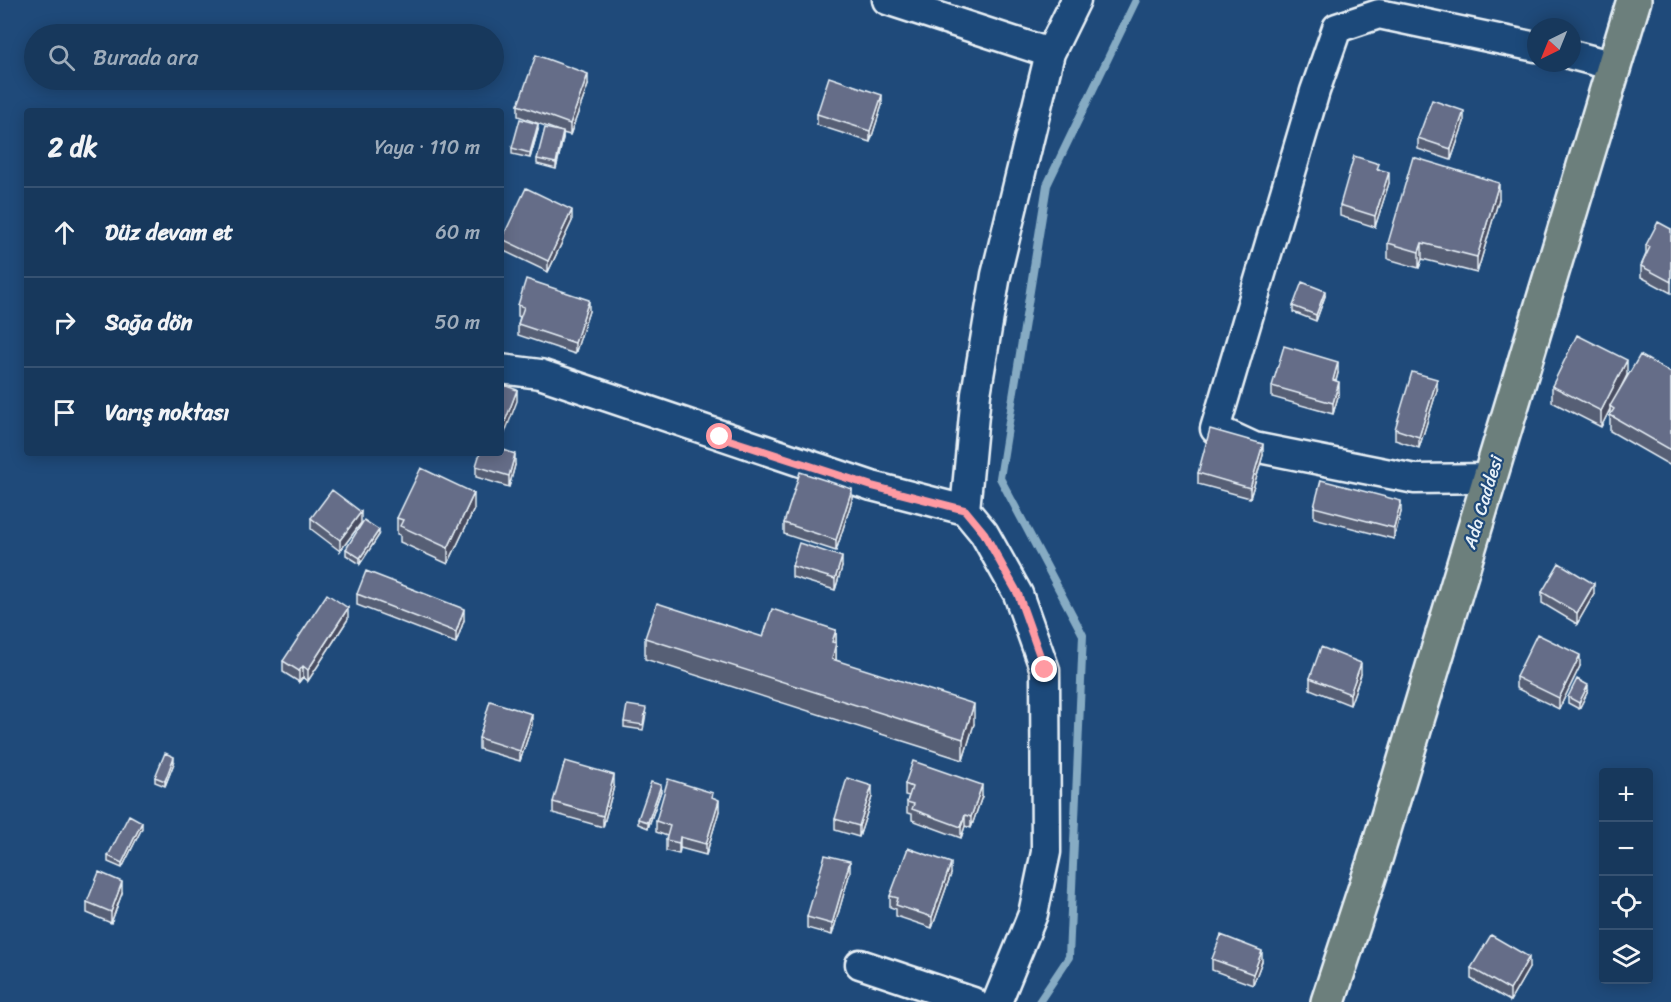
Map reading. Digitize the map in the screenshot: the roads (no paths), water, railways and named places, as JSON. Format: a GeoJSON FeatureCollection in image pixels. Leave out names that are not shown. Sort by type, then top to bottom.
{"type":"FeatureCollection","features":[{"type":"Feature","properties":{"kind":"main road","name":"Ada Caddesi"},"geometry":{"type":"LineString","coordinates":[[1328,1002],[1376,856],[1634,0]]}},
{"type":"Feature","properties":{"kind":"street"},"geometry":{"type":"LineString","coordinates":[[887,0],[1050,53]]}},
{"type":"Feature","properties":{"kind":"street"},"geometry":{"type":"LineString","coordinates":[[965,510],[976,394],[996,275],[1050,53],[1076,0]]}},
{"type":"Feature","properties":{"kind":"street"},"geometry":{"type":"LineString","coordinates":[[1490,478],[1416,479],[1254,447],[1215,429],[1312,102],[1337,28],[1379,14],[1527,45]]}},
{"type":"Feature","properties":{"kind":"street"},"geometry":{"type":"LineString","coordinates":[[1581,57],[1614,66]]}},
{"type":"Feature","properties":{"kind":"street"},"geometry":{"type":"LineString","coordinates":[[504,369],[540,374],[861,483],[965,510],[984,533],[1018,594],[1045,670],[1046,852],[1033,914],[997,1002]]}},
{"type":"Feature","properties":{"kind":"street"},"geometry":{"type":"LineString","coordinates":[[861,964],[973,1002]]}},
{"type":"Feature","properties":{"kind":"waterway"},"geometry":{"type":"LineString","coordinates":[[1039,1002],[1069,957],[1083,635],[1000,478],[1047,185],[1136,0]]}}]}
